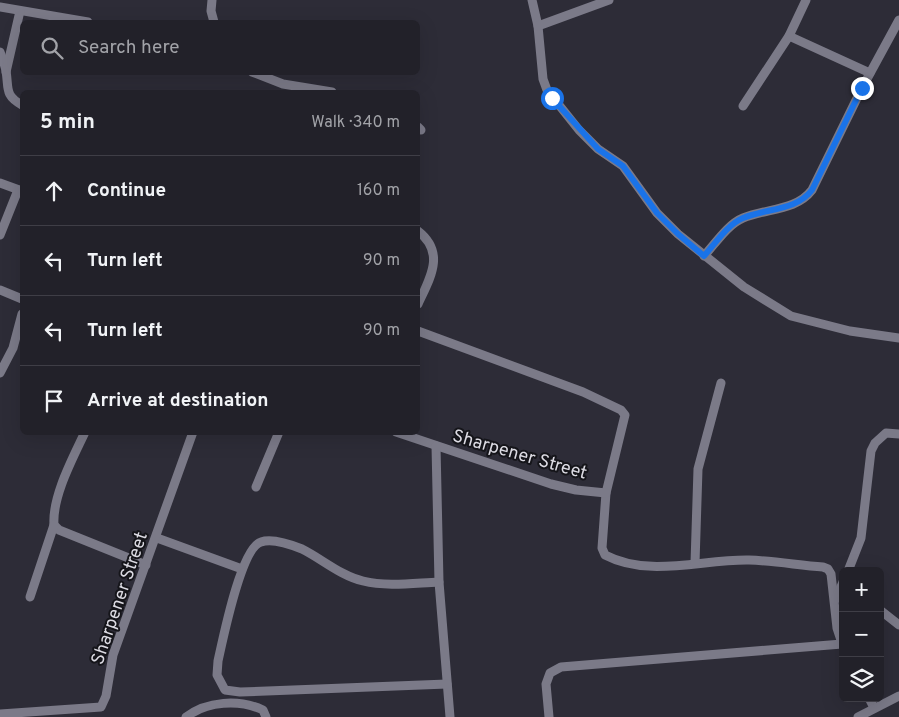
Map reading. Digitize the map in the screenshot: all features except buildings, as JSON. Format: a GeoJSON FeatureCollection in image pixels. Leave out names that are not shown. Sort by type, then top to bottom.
{"type":"FeatureCollection","features":[{"type":"Feature","properties":{"kind":"street"},"geometry":{"type":"LineString","coordinates":[[212,0],[211,11],[213,20]]}},
{"type":"Feature","properties":{"kind":"street"},"geometry":{"type":"LineString","coordinates":[[532,0],[538,26],[543,79],[552,98],[598,149],[623,166],[657,213],[678,234],[744,287],[791,316],[850,331],[899,338]]}},
{"type":"Feature","properties":{"kind":"street"},"geometry":{"type":"LineString","coordinates":[[538,26],[609,0]]}},
{"type":"Feature","properties":{"kind":"street"},"geometry":{"type":"LineString","coordinates":[[743,106],[789,36],[806,0]]}},
{"type":"Feature","properties":{"kind":"street"},"geometry":{"type":"LineString","coordinates":[[0,7],[77,20]]}},
{"type":"Feature","properties":{"kind":"street"},"geometry":{"type":"LineString","coordinates":[[20,10],[6,72],[6,86],[10,96],[20,104]]}},
{"type":"Feature","properties":{"kind":"street"},"geometry":{"type":"LineString","coordinates":[[206,20],[211,11]]}},
{"type":"Feature","properties":{"kind":"street"},"geometry":{"type":"LineString","coordinates":[[704,256],[741,218],[794,205],[805,200],[812,190],[870,73],[899,20]]}},
{"type":"Feature","properties":{"kind":"street"},"geometry":{"type":"LineString","coordinates":[[789,36],[870,73]]}},
{"type":"Feature","properties":{"kind":"street"},"geometry":{"type":"LineString","coordinates":[[0,52],[6,72]]}},
{"type":"Feature","properties":{"kind":"street"},"geometry":{"type":"LineString","coordinates":[[260,75],[283,84],[320,90]]}},
{"type":"Feature","properties":{"kind":"street"},"geometry":{"type":"LineString","coordinates":[[0,183],[20,191],[0,235]]}},
{"type":"Feature","properties":{"kind":"street"},"geometry":{"type":"LineString","coordinates":[[420,233],[428,239],[434,256],[432,270],[420,299]]}},
{"type":"Feature","properties":{"kind":"street"},"geometry":{"type":"LineString","coordinates":[[0,290],[20,298]]}},
{"type":"Feature","properties":{"kind":"street"},"geometry":{"type":"LineString","coordinates":[[0,373],[13,348],[20,322]]}},
{"type":"Feature","properties":{"kind":"street"},"geometry":{"type":"LineString","coordinates":[[420,332],[583,392],[621,410],[625,415],[624,425],[606,493],[602,548],[605,555],[630,566],[749,560],[823,567],[828,569],[831,574],[839,621]]}},
{"type":"Feature","properties":{"kind":"street"},"geometry":{"type":"LineString","coordinates":[[695,563],[698,469],[721,383]]}},
{"type":"Feature","properties":{"kind":"street"},"geometry":{"type":"LineString","coordinates":[[850,567],[861,538],[871,451],[875,443],[886,433],[899,434]]}},
{"type":"Feature","properties":{"kind":"street"},"geometry":{"type":"LineString","coordinates":[[30,597],[54,525],[53,517],[64,478],[84,435]]}},
{"type":"Feature","properties":{"kind":"street","name":"Sharpener Street"},"geometry":{"type":"LineString","coordinates":[[0,714],[101,707],[106,696],[113,655],[157,538],[192,435]]}},
{"type":"Feature","properties":{"kind":"street"},"geometry":{"type":"LineString","coordinates":[[256,487],[278,435]]}},
{"type":"Feature","properties":{"kind":"street","name":"Sharpener Street"},"geometry":{"type":"LineString","coordinates":[[405,435],[551,484],[576,490],[606,493]]}},
{"type":"Feature","properties":{"kind":"street"},"geometry":{"type":"LineString","coordinates":[[436,446],[439,582],[450,717]]}},
{"type":"Feature","properties":{"kind":"street"},"geometry":{"type":"LineString","coordinates":[[54,525],[59,530],[146,565]]}},
{"type":"Feature","properties":{"kind":"street"},"geometry":{"type":"LineString","coordinates":[[157,538],[242,569]]}},
{"type":"Feature","properties":{"kind":"street"},"geometry":{"type":"LineString","coordinates":[[439,582],[389,584],[363,581],[347,575],[299,548],[270,541],[260,542],[252,550],[242,569],[218,661],[217,675],[225,690],[240,692],[447,684]]}},
{"type":"Feature","properties":{"kind":"street"},"geometry":{"type":"LineString","coordinates":[[835,600],[839,591]]}},
{"type":"Feature","properties":{"kind":"street"},"geometry":{"type":"LineString","coordinates":[[883,612],[899,625]]}},
{"type":"Feature","properties":{"kind":"street"},"geometry":{"type":"LineString","coordinates":[[549,717],[546,684],[550,673],[561,668],[839,645]]}},
{"type":"Feature","properties":{"kind":"street"},"geometry":{"type":"LineString","coordinates":[[858,717],[899,696]]}},
{"type":"Feature","properties":{"kind":"street"},"geometry":{"type":"LineString","coordinates":[[871,702],[874,708]]}},
{"type":"Feature","properties":{"kind":"street"},"geometry":{"type":"LineString","coordinates":[[186,717],[194,711],[211,705],[227,704],[253,706],[263,710],[266,717]]}},
{"type":"Feature","properties":{"kind":"route"},"geometry":{"type":"LineString","coordinates":[[552,98],[598,149],[623,166],[657,213],[704,256],[741,218],[794,205],[805,200],[812,190],[862,88]]}}]}
